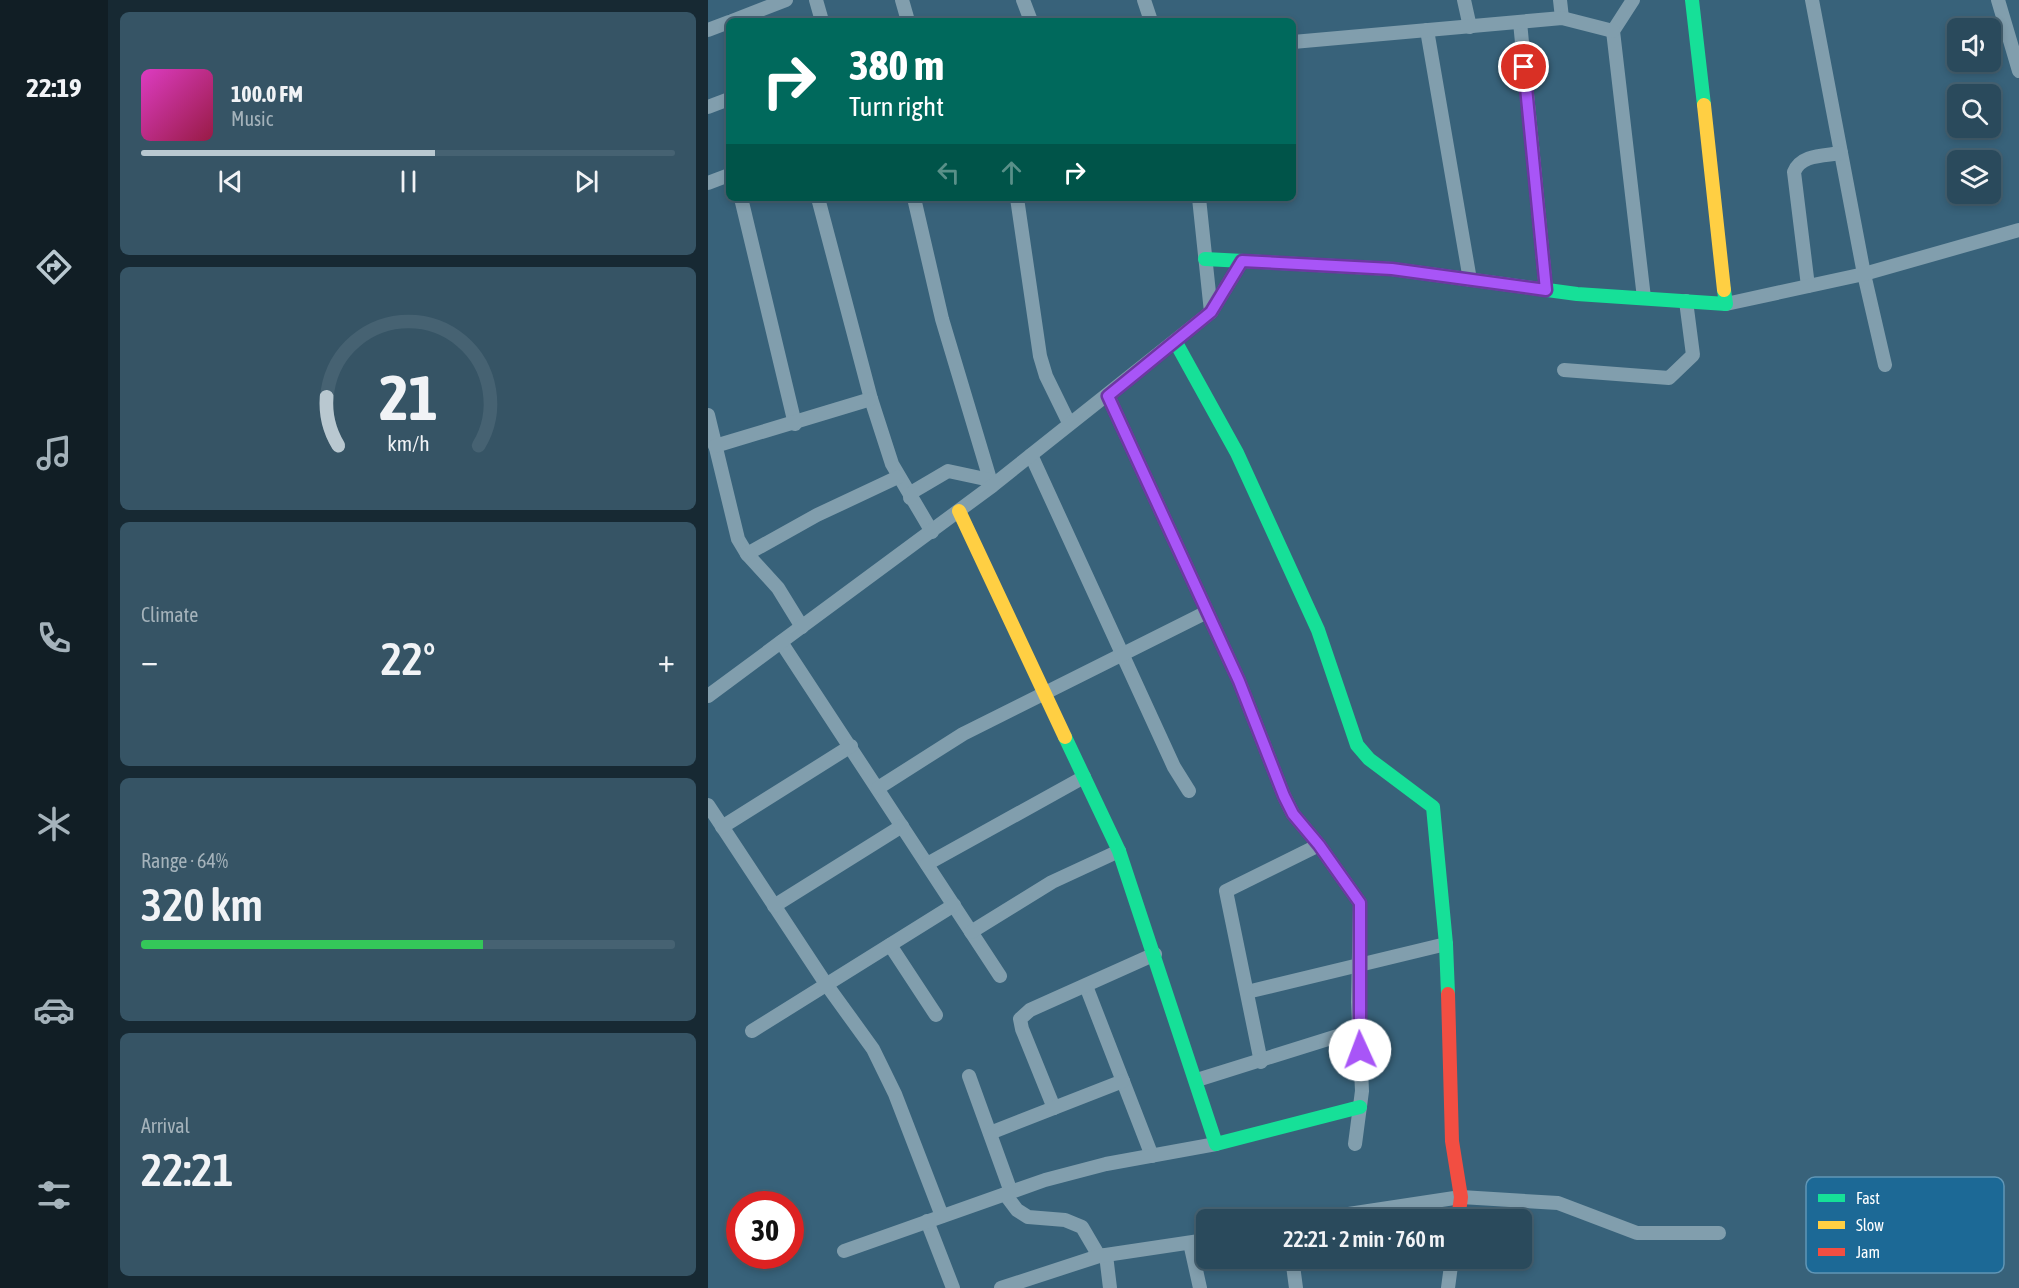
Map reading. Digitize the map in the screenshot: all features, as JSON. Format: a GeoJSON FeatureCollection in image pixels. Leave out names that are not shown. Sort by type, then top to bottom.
{"type":"FeatureCollection","features":[{"type":"Feature","properties":{"kind":"street"},"geometry":{"type":"LineString","coordinates":[[740,18],[786,0]]}},
{"type":"Feature","properties":{"kind":"street"},"geometry":{"type":"LineString","coordinates":[[816,0],[821,18]]}},
{"type":"Feature","properties":{"kind":"street"},"geometry":{"type":"LineString","coordinates":[[902,0],[907,18]]}},
{"type":"Feature","properties":{"kind":"street"},"geometry":{"type":"LineString","coordinates":[[1023,0],[1030,18]]}},
{"type":"Feature","properties":{"kind":"street"},"geometry":{"type":"LineString","coordinates":[[1144,0],[1150,18]]}},
{"type":"Feature","properties":{"kind":"street"},"geometry":{"type":"LineString","coordinates":[[1464,0],[1470,27]]}},
{"type":"Feature","properties":{"kind":"street"},"geometry":{"type":"LineString","coordinates":[[1560,0],[1562,18]]}},
{"type":"Feature","properties":{"kind":"street"},"geometry":{"type":"LineString","coordinates":[[1633,0],[1613,31],[1644,298]]}},
{"type":"Feature","properties":{"kind":"street"},"geometry":{"type":"LineString","coordinates":[[1692,0],[1726,304]]}},
{"type":"Feature","properties":{"kind":"street"},"geometry":{"type":"LineString","coordinates":[[1812,0],[1864,274],[1885,364]]}},
{"type":"Feature","properties":{"kind":"street"},"geometry":{"type":"LineString","coordinates":[[1998,0],[2019,71]]}},
{"type":"Feature","properties":{"kind":"street"},"geometry":{"type":"LineString","coordinates":[[1296,42],[1562,18],[1613,31]]}},
{"type":"Feature","properties":{"kind":"street"},"geometry":{"type":"LineString","coordinates":[[1520,22],[1546,290]]}},
{"type":"Feature","properties":{"kind":"street"},"geometry":{"type":"LineString","coordinates":[[708,30],[726,23]]}},
{"type":"Feature","properties":{"kind":"street"},"geometry":{"type":"LineString","coordinates":[[1427,30],[1470,280]]}},
{"type":"Feature","properties":{"kind":"street"},"geometry":{"type":"LineString","coordinates":[[708,107],[726,100]]}},
{"type":"Feature","properties":{"kind":"street"},"geometry":{"type":"LineString","coordinates":[[1808,286],[1794,172],[1797,164],[1804,159],[1841,153]]}},
{"type":"Feature","properties":{"kind":"street"},"geometry":{"type":"LineString","coordinates":[[708,183],[726,176]]}},
{"type":"Feature","properties":{"kind":"street"},"geometry":{"type":"LineString","coordinates":[[742,201],[795,424]]}},
{"type":"Feature","properties":{"kind":"street"},"geometry":{"type":"LineString","coordinates":[[819,201],[871,399],[898,477],[932,532]]}},
{"type":"Feature","properties":{"kind":"street"},"geometry":{"type":"LineString","coordinates":[[915,201],[942,319],[991,483]]}},
{"type":"Feature","properties":{"kind":"street"},"geometry":{"type":"LineString","coordinates":[[1017,201],[1040,356],[1046,376],[1069,423]]}},
{"type":"Feature","properties":{"kind":"street"},"geometry":{"type":"LineString","coordinates":[[1199,201],[1211,312]]}},
{"type":"Feature","properties":{"kind":"street"},"geometry":{"type":"LineString","coordinates":[[1205,259],[1392,269],[1546,290],[1726,304],[1864,274],[2019,230]]}},
{"type":"Feature","properties":{"kind":"street"},"geometry":{"type":"LineString","coordinates":[[708,696],[932,532],[991,483],[1108,396],[1211,312],[1242,261]]}},
{"type":"Feature","properties":{"kind":"street"},"geometry":{"type":"LineString","coordinates":[[1564,370],[1670,378],[1694,355],[1686,301]]}},
{"type":"Feature","properties":{"kind":"street"},"geometry":{"type":"LineString","coordinates":[[1174,341],[1237,453],[1318,630],[1357,745],[1369,759],[1433,807],[1446,944],[1452,1141],[1461,1197],[1459,1209]]}},
{"type":"Feature","properties":{"kind":"street"},"geometry":{"type":"LineString","coordinates":[[1108,396],[1239,681],[1284,796],[1293,814],[1319,845],[1360,903],[1360,1107],[1355,1144]]}},
{"type":"Feature","properties":{"kind":"street"},"geometry":{"type":"LineString","coordinates":[[715,446],[795,424],[871,399]]}},
{"type":"Feature","properties":{"kind":"street"},"geometry":{"type":"LineString","coordinates":[[708,415],[738,539],[747,555],[778,588],[802,627]]}},
{"type":"Feature","properties":{"kind":"street"},"geometry":{"type":"LineString","coordinates":[[1031,455],[1174,767],[1190,791]]}},
{"type":"Feature","properties":{"kind":"street"},"geometry":{"type":"LineString","coordinates":[[910,498],[914,491],[948,471],[991,483]]}},
{"type":"Feature","properties":{"kind":"street"},"geometry":{"type":"LineString","coordinates":[[747,555],[817,515],[898,477]]}},
{"type":"Feature","properties":{"kind":"street"},"geometry":{"type":"LineString","coordinates":[[959,511],[1119,851],[1197,1080],[1216,1144]]}},
{"type":"Feature","properties":{"kind":"street"},"geometry":{"type":"LineString","coordinates":[[879,789],[963,734],[1207,612]]}},
{"type":"Feature","properties":{"kind":"street"},"geometry":{"type":"LineString","coordinates":[[781,642],[1000,976]]}},
{"type":"Feature","properties":{"kind":"street"},"geometry":{"type":"LineString","coordinates":[[722,827],[851,746]]}},
{"type":"Feature","properties":{"kind":"street"},"geometry":{"type":"LineString","coordinates":[[927,864],[1084,777]]}},
{"type":"Feature","properties":{"kind":"street"},"geometry":{"type":"LineString","coordinates":[[708,805],[826,984],[873,1049],[885,1072],[942,1216]]}},
{"type":"Feature","properties":{"kind":"street"},"geometry":{"type":"LineString","coordinates":[[774,906],[902,826]]}},
{"type":"Feature","properties":{"kind":"street"},"geometry":{"type":"LineString","coordinates":[[1261,1062],[1226,891],[1319,845]]}},
{"type":"Feature","properties":{"kind":"street"},"geometry":{"type":"LineString","coordinates":[[971,932],[1052,882],[1119,851]]}},
{"type":"Feature","properties":{"kind":"street"},"geometry":{"type":"LineString","coordinates":[[752,1031],[954,905]]}},
{"type":"Feature","properties":{"kind":"street"},"geometry":{"type":"LineString","coordinates":[[1247,992],[1446,944]]}},
{"type":"Feature","properties":{"kind":"street"},"geometry":{"type":"LineString","coordinates":[[890,945],[936,1015]]}},
{"type":"Feature","properties":{"kind":"street"},"geometry":{"type":"LineString","coordinates":[[1054,1108],[1020,1019],[1030,1010],[1155,954]]}},
{"type":"Feature","properties":{"kind":"street"},"geometry":{"type":"LineString","coordinates":[[1086,986],[1152,1155]]}},
{"type":"Feature","properties":{"kind":"street"},"geometry":{"type":"LineString","coordinates":[[1197,1080],[1261,1062],[1360,1029]]}},
{"type":"Feature","properties":{"kind":"street"},"geometry":{"type":"LineString","coordinates":[[969,1076],[990,1133],[1008,1193],[1017,1210],[1028,1217],[1065,1220],[1082,1227],[1103,1256],[1110,1288]]}},
{"type":"Feature","properties":{"kind":"street"},"geometry":{"type":"LineString","coordinates":[[990,1133],[1123,1081]]}},
{"type":"Feature","properties":{"kind":"street"},"geometry":{"type":"LineString","coordinates":[[844,1251],[1073,1172],[1216,1144],[1360,1107]]}},
{"type":"Feature","properties":{"kind":"street"},"geometry":{"type":"LineString","coordinates":[[1382,1209],[1461,1197],[1558,1203],[1637,1233],[1719,1233]]}},
{"type":"Feature","properties":{"kind":"street"},"geometry":{"type":"LineString","coordinates":[[927,1221],[953,1288]]}},
{"type":"Feature","properties":{"kind":"street"},"geometry":{"type":"LineString","coordinates":[[1008,1287],[1103,1256],[1196,1242]]}},
{"type":"Feature","properties":{"kind":"street"},"geometry":{"type":"LineString","coordinates":[[1190,1243],[1200,1288]]}},
{"type":"Feature","properties":{"kind":"street"},"geometry":{"type":"LineString","coordinates":[[1293,1269],[1296,1288]]}},
{"type":"Feature","properties":{"kind":"street"},"geometry":{"type":"LineString","coordinates":[[1448,1288],[1451,1269]]}},
{"type":"Feature","properties":{"kind":"traffic: fast"},"geometry":{"type":"LineString","coordinates":[[1692,0],[1704,105]]}},
{"type":"Feature","properties":{"kind":"traffic: fast"},"geometry":{"type":"LineString","coordinates":[[1205,259],[1392,269],[1577,294],[1726,304],[1724,290]]}},
{"type":"Feature","properties":{"kind":"traffic: fast"},"geometry":{"type":"LineString","coordinates":[[1175,341],[1237,453],[1318,630],[1357,745],[1369,759],[1433,807],[1446,944],[1448,994]]}},
{"type":"Feature","properties":{"kind":"traffic: fast"},"geometry":{"type":"LineString","coordinates":[[1065,737],[1119,851],[1216,1144],[1360,1107]]}},
{"type":"Feature","properties":{"kind":"traffic: slow"},"geometry":{"type":"LineString","coordinates":[[1704,105],[1724,290]]}},
{"type":"Feature","properties":{"kind":"traffic: slow"},"geometry":{"type":"LineString","coordinates":[[959,511],[1065,737]]}},
{"type":"Feature","properties":{"kind":"traffic: jam"},"geometry":{"type":"LineString","coordinates":[[1448,994],[1452,1141],[1461,1197],[1459,1209]]}},
{"type":"Feature","properties":{"kind":"route"},"geometry":{"type":"LineString","coordinates":[[1360,1050],[1358,1002],[1360,903],[1319,845],[1293,814],[1284,796],[1239,681],[1108,396],[1211,312],[1242,261],[1392,269],[1546,290],[1524,67]]}}]}
